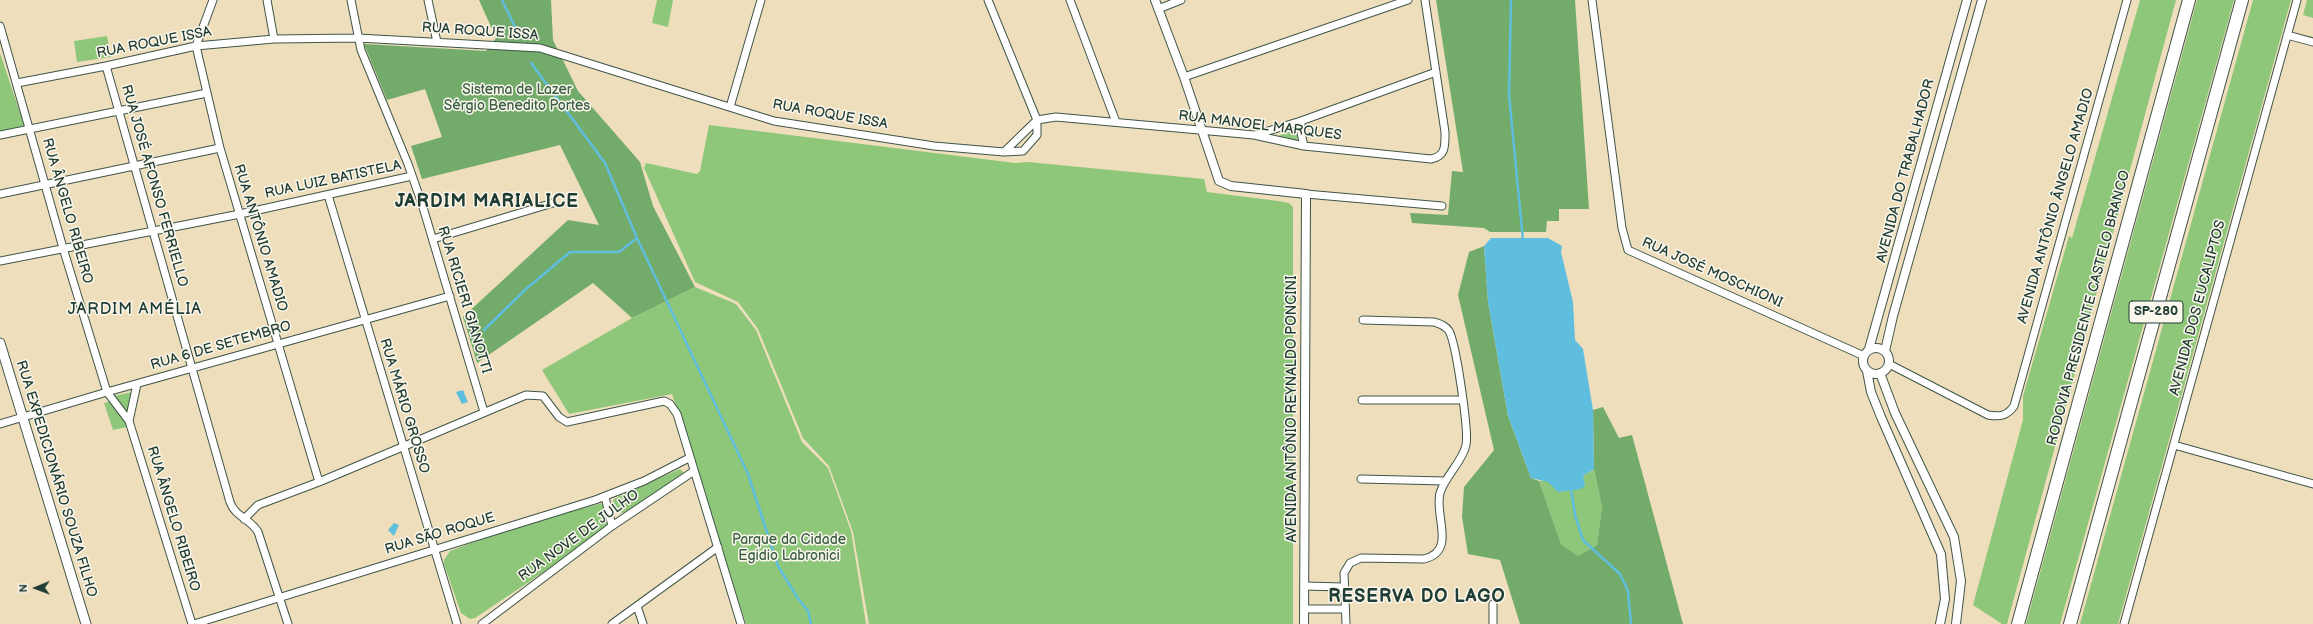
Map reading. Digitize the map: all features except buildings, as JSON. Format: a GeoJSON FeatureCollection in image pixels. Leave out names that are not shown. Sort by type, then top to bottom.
{"type":"FeatureCollection","features":[{"type":"Feature","properties":{"kind":"highway"},"geometry":{"type":"LineString","coordinates":[[2156,118],[2180,0]]}},
{"type":"Feature","properties":{"kind":"highway","name":"RODOVIA PRESIDENTE CASTELO BRANCO"},"geometry":{"type":"LineString","coordinates":[[2018,624],[2189,0]]}},
{"type":"Feature","properties":{"kind":"highway","name":"SP-280"},"geometry":{"type":"LineString","coordinates":[[2070,624],[2242,0]]}},
{"type":"Feature","properties":{"kind":"main road","name":"RUA EXPEDICIONÁRIO SOUZA FILHO"},"geometry":{"type":"LineString","coordinates":[[0,343],[86,624]]}},
{"type":"Feature","properties":{"kind":"street"},"geometry":{"type":"LineString","coordinates":[[196,46],[213,0]]}},
{"type":"Feature","properties":{"kind":"street"},"geometry":{"type":"LineString","coordinates":[[267,0],[274,39]]}},
{"type":"Feature","properties":{"kind":"street","name":"RUA RICIERI GIANOTTI"},"geometry":{"type":"LineString","coordinates":[[351,0],[358,38],[412,176],[433,239],[484,412]]}},
{"type":"Feature","properties":{"kind":"street"},"geometry":{"type":"LineString","coordinates":[[428,0],[437,42]]}},
{"type":"Feature","properties":{"kind":"street"},"geometry":{"type":"LineString","coordinates":[[730,107],[761,0]]}},
{"type":"Feature","properties":{"kind":"street"},"geometry":{"type":"LineString","coordinates":[[988,0],[1037,120],[1004,152]]}},
{"type":"Feature","properties":{"kind":"street"},"geometry":{"type":"LineString","coordinates":[[1070,0],[1116,122]]}},
{"type":"Feature","properties":{"kind":"street"},"geometry":{"type":"LineString","coordinates":[[1155,0],[1184,77],[1200,130],[1216,177],[1219,181],[1231,186],[1442,206]]}},
{"type":"Feature","properties":{"kind":"street"},"geometry":{"type":"LineString","coordinates":[[1158,9],[1181,0]]}},
{"type":"Feature","properties":{"kind":"street"},"geometry":{"type":"LineString","coordinates":[[1184,77],[1408,0]]}},
{"type":"Feature","properties":{"kind":"street"},"geometry":{"type":"LineString","coordinates":[[1254,135],[1301,121],[1436,72],[1425,0]]}},
{"type":"Feature","properties":{"kind":"street","name":"RUA JOSÉ MOSCHIONI"},"geometry":{"type":"LineString","coordinates":[[1592,0],[1622,228],[1628,250],[1866,352]]}},
{"type":"Feature","properties":{"kind":"street","name":"AVENIDA DO TRABALHADOR"},"geometry":{"type":"LineString","coordinates":[[1866,352],[1967,0]]}},
{"type":"Feature","properties":{"kind":"street"},"geometry":{"type":"LineString","coordinates":[[1867,371],[1874,374],[1880,373],[1889,364],[1885,351],[1892,316],[1982,0]]}},
{"type":"Feature","properties":{"kind":"street","name":"AVENIDA ANTÔNIO ÂNGELO AMADIO"},"geometry":{"type":"LineString","coordinates":[[1889,364],[1988,415],[2004,415],[2009,413],[2014,406],[2127,0]]}},
{"type":"Feature","properties":{"kind":"street","name":"AVENIDA DOS EUCALIPTOS"},"geometry":{"type":"LineString","coordinates":[[2124,624],[2297,0]]}},
{"type":"Feature","properties":{"kind":"street","name":"RUA ÂNGELO RIBEIRO"},"geometry":{"type":"LineString","coordinates":[[0,26],[1,34],[17,83],[63,248],[107,392],[129,421],[193,624]]}},
{"type":"Feature","properties":{"kind":"street"},"geometry":{"type":"LineString","coordinates":[[2287,35],[2313,42]]}},
{"type":"Feature","properties":{"kind":"street","name":"RUA ROQUE ISSA"},"geometry":{"type":"LineString","coordinates":[[17,83],[106,66],[196,46],[274,39],[358,38],[540,48],[774,121],[934,146],[1004,152],[1023,151],[1037,134],[1037,120]]}},
{"type":"Feature","properties":{"kind":"street","name":"RUA ANTÔNIO AMADIO"},"geometry":{"type":"LineString","coordinates":[[196,46],[220,148],[319,482]]}},
{"type":"Feature","properties":{"kind":"street","name":"RUA JOSÉ AFONSO FERRIELLO"},"geometry":{"type":"LineString","coordinates":[[106,66],[230,502],[234,510],[252,524],[258,532],[288,624]]}},
{"type":"Feature","properties":{"kind":"street","name":"RUA MANOEL MARQUES"},"geometry":{"type":"LineString","coordinates":[[1037,120],[1056,117],[1254,135],[1304,146],[1431,159],[1443,154],[1445,147],[1436,72]]}},
{"type":"Feature","properties":{"kind":"street"},"geometry":{"type":"LineString","coordinates":[[0,135],[207,93]]}},
{"type":"Feature","properties":{"kind":"street"},"geometry":{"type":"LineString","coordinates":[[1301,121],[1300,133],[1304,146]]}},
{"type":"Feature","properties":{"kind":"street"},"geometry":{"type":"LineString","coordinates":[[0,194],[45,183],[220,148]]}},
{"type":"Feature","properties":{"kind":"street","name":"RUA LUIZ BATISTELA"},"geometry":{"type":"LineString","coordinates":[[0,261],[240,214],[412,176]]}},
{"type":"Feature","properties":{"kind":"street","name":"AVENIDA ANTÔNIO REYNALDO PONCINI"},"geometry":{"type":"LineString","coordinates":[[1304,624],[1306,194]]}},
{"type":"Feature","properties":{"kind":"street","name":"RUA MÁRIO GROSSO"},"geometry":{"type":"LineString","coordinates":[[328,195],[402,447],[457,624]]}},
{"type":"Feature","properties":{"kind":"street"},"geometry":{"type":"LineString","coordinates":[[433,239],[554,202]]}},
{"type":"Feature","properties":{"kind":"street","name":"RUA 6 DE SETEMBRO"},"geometry":{"type":"LineString","coordinates":[[0,424],[107,392],[450,296]]}},
{"type":"Feature","properties":{"kind":"street"},"geometry":{"type":"LineString","coordinates":[[1346,624],[1344,609],[1344,572],[1350,563],[1361,558],[1424,559],[1432,557],[1439,551],[1443,544],[1439,507],[1440,494],[1445,481],[1466,445],[1462,400],[1453,343],[1449,331],[1443,324],[1434,322],[1363,320]]}},
{"type":"Feature","properties":{"kind":"street"},"geometry":{"type":"LineString","coordinates":[[1885,351],[1876,347],[1866,352],[1864,365],[1881,417],[1941,554],[1945,600],[1940,624]]}},
{"type":"Feature","properties":{"kind":"street"},"geometry":{"type":"LineString","coordinates":[[1880,373],[1895,413],[1954,537],[1961,581],[1956,624]]}},
{"type":"Feature","properties":{"kind":"street","name":"RUA ÂNGELO RIBEIRO"},"geometry":{"type":"LineString","coordinates":[[129,421],[137,384]]}},
{"type":"Feature","properties":{"kind":"street"},"geometry":{"type":"LineString","coordinates":[[244,519],[258,506],[526,395],[543,396],[559,418],[567,422],[573,422],[658,401],[667,402],[676,414],[741,624]]}},
{"type":"Feature","properties":{"kind":"street"},"geometry":{"type":"LineString","coordinates":[[1362,400],[1462,400]]}},
{"type":"Feature","properties":{"kind":"street"},"geometry":{"type":"LineString","coordinates":[[2174,445],[2313,484]]}},
{"type":"Feature","properties":{"kind":"street","name":"RUA SÃO ROQUE"},"geometry":{"type":"LineString","coordinates":[[193,624],[605,497],[689,458]]}},
{"type":"Feature","properties":{"kind":"street","name":"RUA NOVE DE JULHO"},"geometry":{"type":"LineString","coordinates":[[482,624],[612,526],[694,472]]}},
{"type":"Feature","properties":{"kind":"street"},"geometry":{"type":"LineString","coordinates":[[1361,479],[1445,481]]}},
{"type":"Feature","properties":{"kind":"street"},"geometry":{"type":"LineString","coordinates":[[605,497],[612,526]]}},
{"type":"Feature","properties":{"kind":"street"},"geometry":{"type":"LineString","coordinates":[[612,624],[718,547]]}},
{"type":"Feature","properties":{"kind":"street"},"geometry":{"type":"LineString","coordinates":[[1304,586],[1344,586]]}},
{"type":"Feature","properties":{"kind":"street"},"geometry":{"type":"LineString","coordinates":[[1493,604],[1493,624]]}},
{"type":"Feature","properties":{"kind":"street"},"geometry":{"type":"LineString","coordinates":[[637,606],[643,624]]}},
{"type":"Feature","properties":{"kind":"street"},"geometry":{"type":"LineString","coordinates":[[1304,609],[1344,609]]}},
{"type":"Feature","properties":{"kind":"green space","name":"Sistema de Lazer Sérgio Benedito Portes"},"geometry":{"type":"Polygon","coordinates":[[[479,0],[551,0],[553,40],[578,91],[640,162],[653,206],[695,287],[632,318],[593,283],[477,363],[463,317],[568,220],[599,225],[560,145],[422,179],[411,146],[442,137],[425,89],[387,100],[364,44],[486,51],[496,38],[479,0]]]}},
{"type":"Feature","properties":{"kind":"green space"},"geometry":{"type":"Polygon","coordinates":[[[657,0],[673,0],[668,27],[652,23],[657,0]]]}},
{"type":"Feature","properties":{"kind":"green space"},"geometry":{"type":"Polygon","coordinates":[[[1436,0],[1575,0],[1589,209],[1559,209],[1559,221],[1547,221],[1546,232],[1490,232],[1484,228],[1412,223],[1410,213],[1448,215],[1452,171],[1463,172],[1436,0]]]}},
{"type":"Feature","properties":{"kind":"green space"},"geometry":{"type":"Polygon","coordinates":[[[2140,0],[2176,0],[2007,624],[2002,624],[1973,605],[2023,420],[2023,396],[2069,236],[2072,238],[2140,0]]]}},
{"type":"Feature","properties":{"kind":"green space"},"geometry":{"type":"Polygon","coordinates":[[[2197,0],[2234,0],[2060,624],[2026,624],[2197,0]]]}},
{"type":"Feature","properties":{"kind":"green space"},"geometry":{"type":"Polygon","coordinates":[[[2253,0],[2291,0],[2118,624],[2080,624],[2253,0]]]}},
{"type":"Feature","properties":{"kind":"green space"},"geometry":{"type":"Polygon","coordinates":[[[2307,0],[2313,0],[2313,18],[2303,15],[2307,0]]]}},
{"type":"Feature","properties":{"kind":"green space"},"geometry":{"type":"Polygon","coordinates":[[[107,36],[111,57],[77,62],[74,41],[107,36]]]}},
{"type":"Feature","properties":{"kind":"green space"},"geometry":{"type":"Polygon","coordinates":[[[0,53],[24,125],[22,128],[0,134],[0,53]]]}},
{"type":"Feature","properties":{"kind":"green space"},"geometry":{"type":"Polygon","coordinates":[[[709,125],[1015,163],[1028,162],[1204,179],[1207,192],[1289,203],[1293,207],[1293,624],[869,624],[853,532],[829,466],[803,438],[758,329],[738,302],[695,282],[644,168],[646,163],[697,174],[700,171],[709,125]]]}},
{"type":"Feature","properties":{"kind":"green space"},"geometry":{"type":"Polygon","coordinates":[[[1297,129],[1297,142],[1272,138],[1297,129]]]}},
{"type":"Feature","properties":{"kind":"green space"},"geometry":{"type":"Polygon","coordinates":[[[1484,246],[1488,302],[1508,416],[1531,478],[1539,481],[1561,544],[1578,556],[1597,545],[1602,507],[1594,469],[1593,410],[1603,407],[1619,438],[1632,435],[1683,624],[1520,624],[1500,560],[1468,554],[1462,517],[1464,487],[1494,450],[1458,295],[1469,252],[1484,246]]]}},
{"type":"Feature","properties":{"kind":"green space","name":"Parque da Cidade Egidio Labronici"},"geometry":{"type":"Polygon","coordinates":[[[695,287],[736,304],[756,330],[802,442],[828,468],[851,531],[866,624],[746,624],[672,394],[569,414],[542,370],[632,318],[695,287]]]}},
{"type":"Feature","properties":{"kind":"green space"},"geometry":{"type":"Polygon","coordinates":[[[132,392],[128,415],[114,396],[132,392]]]}},
{"type":"Feature","properties":{"kind":"green space"},"geometry":{"type":"Polygon","coordinates":[[[112,401],[125,420],[127,427],[113,430],[104,403],[112,401]]]}},
{"type":"Feature","properties":{"kind":"green space"},"geometry":{"type":"Polygon","coordinates":[[[680,469],[685,474],[623,513],[615,511],[613,500],[619,496],[680,469]]]}},
{"type":"Feature","properties":{"kind":"green space"},"geometry":{"type":"Polygon","coordinates":[[[1594,469],[1602,507],[1597,545],[1578,556],[1561,544],[1539,481],[1583,476],[1594,469]]]}},
{"type":"Feature","properties":{"kind":"green space"},"geometry":{"type":"Polygon","coordinates":[[[603,503],[607,525],[569,555],[475,618],[470,619],[461,613],[444,564],[444,560],[450,551],[525,523],[603,503]]]}},
{"type":"Feature","properties":{"kind":"water"},"geometry":{"type":"Polygon","coordinates":[[[1491,238],[1548,238],[1562,246],[1561,252],[1573,302],[1575,340],[1583,349],[1593,410],[1594,469],[1583,476],[1585,486],[1581,489],[1558,492],[1548,482],[1531,478],[1508,416],[1488,302],[1484,246],[1491,238]]]}},
{"type":"Feature","properties":{"kind":"water"},"geometry":{"type":"Polygon","coordinates":[[[463,390],[468,402],[462,404],[456,392],[463,390]]]}},
{"type":"Feature","properties":{"kind":"water"},"geometry":{"type":"Polygon","coordinates":[[[394,523],[399,525],[394,536],[388,530],[394,523]]]}},
{"type":"Feature","properties":{"kind":"waterway"},"geometry":{"type":"LineString","coordinates":[[502,0],[519,35]]}},
{"type":"Feature","properties":{"kind":"waterway"},"geometry":{"type":"LineString","coordinates":[[1511,0],[1509,95],[1523,240]]}},
{"type":"Feature","properties":{"kind":"waterway"},"geometry":{"type":"LineString","coordinates":[[531,63],[605,163],[637,238],[748,474],[778,566],[797,597],[808,611],[811,624]]}},
{"type":"Feature","properties":{"kind":"waterway"},"geometry":{"type":"LineString","coordinates":[[484,330],[526,289],[570,252],[619,252],[637,238]]}},
{"type":"Feature","properties":{"kind":"waterway"},"geometry":{"type":"LineString","coordinates":[[1571,489],[1575,515],[1583,540],[1620,574],[1628,591],[1631,624]]}},
{"type":"Feature","properties":{"kind":"district","name":"JARDIM MARIALICE"},"geometry":{"type":"Point","coordinates":[487,202]}},
{"type":"Feature","properties":{"kind":"district","name":"JARDIM AMÉLIA"},"geometry":{"type":"Point","coordinates":[135,310]}},
{"type":"Feature","properties":{"kind":"district","name":"RESERVA DO LAGO"},"geometry":{"type":"Point","coordinates":[1417,597]}}]}
